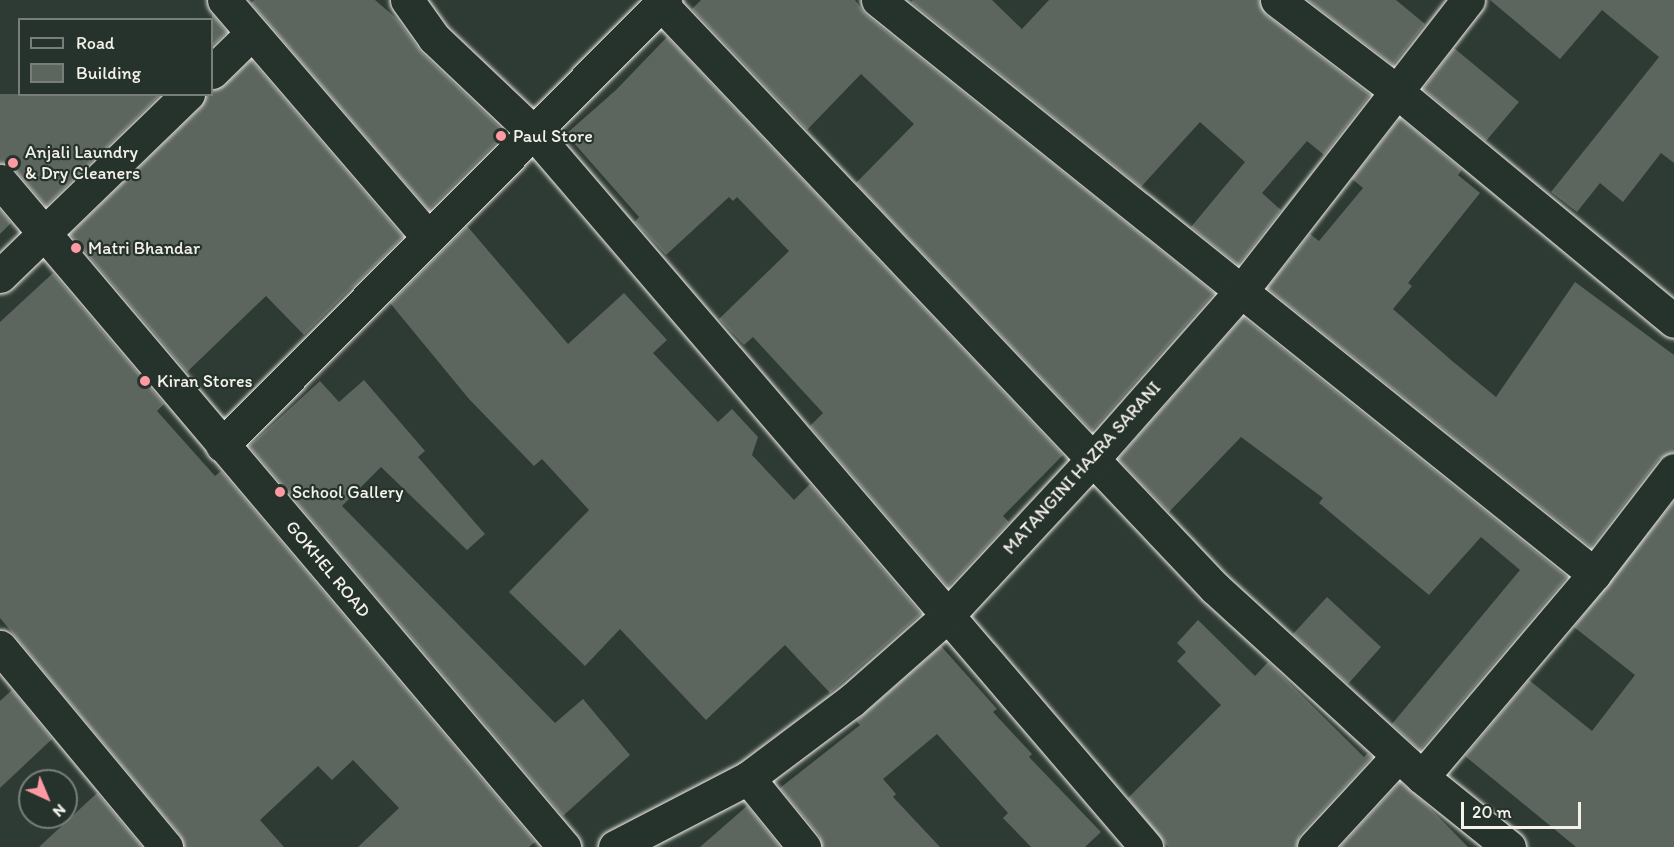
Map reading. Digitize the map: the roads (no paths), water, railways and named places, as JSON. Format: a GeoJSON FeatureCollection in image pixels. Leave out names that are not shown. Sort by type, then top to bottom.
{"type":"FeatureCollection","features":[{"type":"Feature","properties":{"kind":"street"},"geometry":{"type":"LineString","coordinates":[[224,0],[250,34],[428,237]]}},
{"type":"Feature","properties":{"kind":"street"},"geometry":{"type":"LineString","coordinates":[[406,0],[434,38],[533,132],[946,617],[1146,847]]}},
{"type":"Feature","properties":{"kind":"street"},"geometry":{"type":"LineString","coordinates":[[878,0],[1594,574]]}},
{"type":"Feature","properties":{"kind":"street"},"geometry":{"type":"LineString","coordinates":[[1277,0],[1395,90],[1674,321]]}},
{"type":"Feature","properties":{"kind":"street","name":"MATANGINI HAZRA SARANI"},"geometry":{"type":"LineString","coordinates":[[615,847],[748,778],[852,700],[946,617],[1092,460],[1242,290],[1395,90],[1468,0]]}},
{"type":"Feature","properties":{"kind":"street"},"geometry":{"type":"LineString","coordinates":[[222,445],[663,2],[1215,588],[1398,756],[1509,847]]}},
{"type":"Feature","properties":{"kind":"street"},"geometry":{"type":"LineString","coordinates":[[213,71],[250,34]]}},
{"type":"Feature","properties":{"kind":"street"},"geometry":{"type":"LineString","coordinates":[[0,276],[186,96]]}},
{"type":"Feature","properties":{"kind":"street","name":"GOKHEL ROAD"},"geometry":{"type":"LineString","coordinates":[[0,181],[564,847]]}},
{"type":"Feature","properties":{"kind":"street"},"geometry":{"type":"LineString","coordinates":[[1422,777],[1594,574],[1674,470]]}},
{"type":"Feature","properties":{"kind":"street"},"geometry":{"type":"LineString","coordinates":[[0,647],[166,847]]}},
{"type":"Feature","properties":{"kind":"street"},"geometry":{"type":"LineString","coordinates":[[1314,847],[1398,756]]}},
{"type":"Feature","properties":{"kind":"street"},"geometry":{"type":"LineString","coordinates":[[748,778],[804,847]]}},
{"type":"Feature","properties":{"kind":"place","name":"Paul Store"},"geometry":{"type":"Point","coordinates":[501,136]}},
{"type":"Feature","properties":{"kind":"place","name":"Anjali Laundry & Dry Cleaners"},"geometry":{"type":"Point","coordinates":[13,163]}},
{"type":"Feature","properties":{"kind":"place","name":"Matri Bhandar"},"geometry":{"type":"Point","coordinates":[76,248]}},
{"type":"Feature","properties":{"kind":"place","name":"Kiran Stores"},"geometry":{"type":"Point","coordinates":[145,381]}},
{"type":"Feature","properties":{"kind":"place","name":"School Gallery"},"geometry":{"type":"Point","coordinates":[280,492]}}]}
